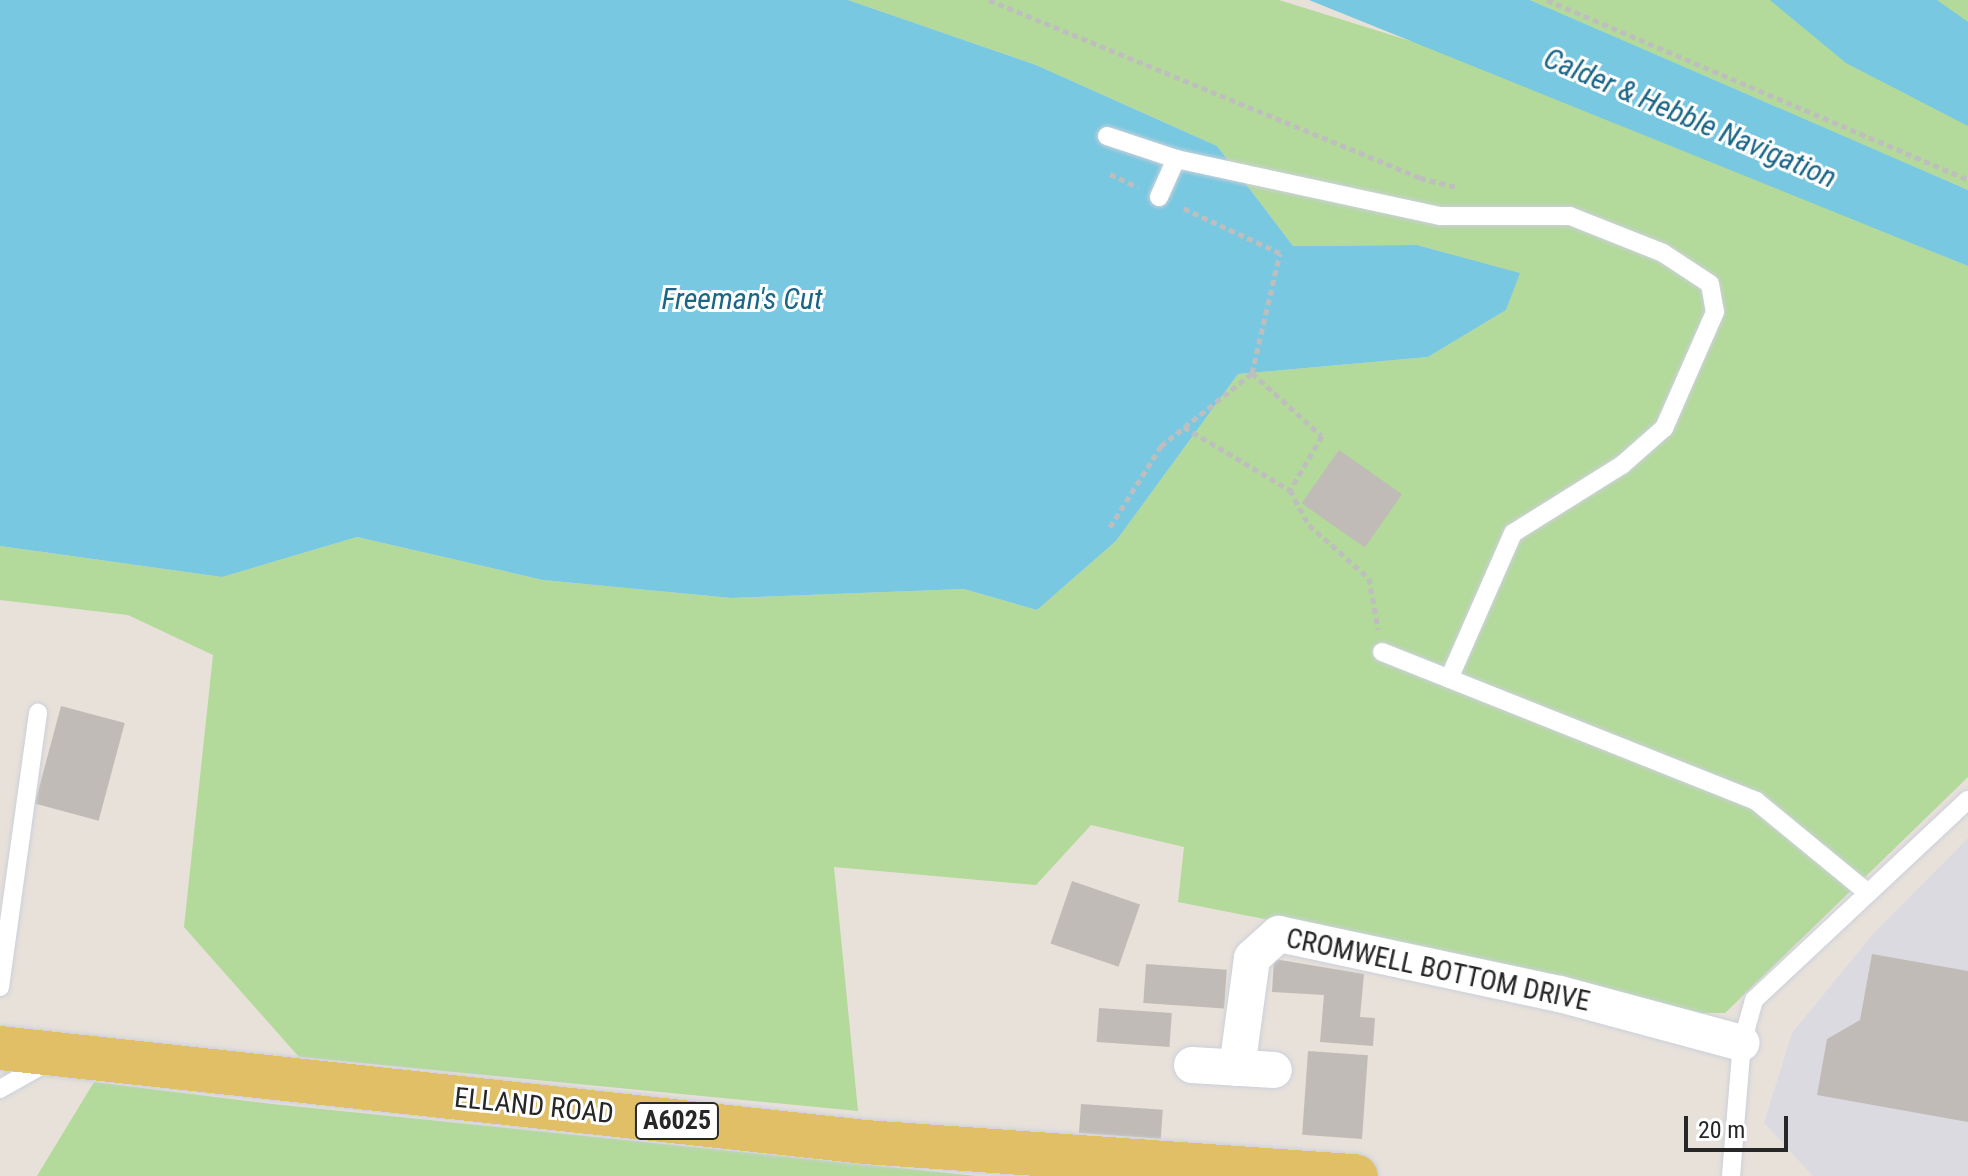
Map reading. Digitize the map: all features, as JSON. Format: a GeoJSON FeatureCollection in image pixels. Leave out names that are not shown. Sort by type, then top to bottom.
{"type":"FeatureCollection","features":[{"type":"Feature","properties":{"kind":"main road","name":"ELLAND ROAD"},"geometry":{"type":"LineString","coordinates":[[0,1048],[865,1142],[1356,1176]]}},
{"type":"Feature","properties":{"kind":"street","name":"CROMWELL BOTTOM DRIVE"},"geometry":{"type":"LineString","coordinates":[[1237,1068],[1252,958],[1279,934],[1560,994],[1742,1043]]}},
{"type":"Feature","properties":{"kind":"street"},"geometry":{"type":"LineString","coordinates":[[1192,1065],[1274,1070]]}},
{"type":"Feature","properties":{"kind":"lane"},"geometry":{"type":"LineString","coordinates":[[1107,136],[1176,159],[1440,216],[1570,216],[1663,253],[1710,284],[1715,312],[1664,428],[1622,465],[1513,533],[1449,679]]}},
{"type":"Feature","properties":{"kind":"lane"},"geometry":{"type":"LineString","coordinates":[[1159,197],[1176,159]]}},
{"type":"Feature","properties":{"kind":"lane"},"geometry":{"type":"LineString","coordinates":[[1382,652],[1756,801],[1868,893]]}},
{"type":"Feature","properties":{"kind":"lane"},"geometry":{"type":"LineString","coordinates":[[0,987],[38,713]]}},
{"type":"Feature","properties":{"kind":"lane"},"geometry":{"type":"LineString","coordinates":[[1731,1176],[1742,1043],[1754,1000],[1968,800]]}},
{"type":"Feature","properties":{"kind":"lane"},"geometry":{"type":"LineString","coordinates":[[0,1089],[60,1054]]}},
{"type":"Feature","properties":{"kind":"path"},"geometry":{"type":"LineString","coordinates":[[989,0],[1420,178],[1465,189]]}},
{"type":"Feature","properties":{"kind":"path"},"geometry":{"type":"LineString","coordinates":[[1547,0],[1559,2],[1968,180]]}},
{"type":"Feature","properties":{"kind":"path"},"geometry":{"type":"LineString","coordinates":[[1110,174],[1280,253],[1252,373],[1161,446],[1110,527]]}},
{"type":"Feature","properties":{"kind":"path"},"geometry":{"type":"LineString","coordinates":[[1252,373],[1322,436],[1290,490]]}},
{"type":"Feature","properties":{"kind":"path"},"geometry":{"type":"LineString","coordinates":[[1184,427],[1290,490],[1309,525],[1369,578],[1382,652]]}},
{"type":"Feature","properties":{"kind":"shaded area"},"geometry":{"type":"Polygon","coordinates":[[[1968,838],[1968,1176],[1813,1176],[1764,1123],[1792,1033],[1874,933],[1968,838]]]}},
{"type":"Feature","properties":{"kind":"green space"},"geometry":{"type":"Polygon","coordinates":[[[848,0],[1279,0],[1446,52],[1968,266],[1968,777],[1725,1013],[1679,1013],[1484,962],[1178,902],[1184,847],[1091,825],[1036,885],[834,867],[858,1111],[299,1057],[184,927],[213,655],[128,615],[0,600],[0,546],[222,577],[357,537],[543,580],[731,598],[964,589],[1037,610],[1116,541],[1238,374],[1428,357],[1506,310],[1519,273],[1417,245],[1293,246],[1217,146],[1036,65],[848,0]]]}},
{"type":"Feature","properties":{"kind":"green space"},"geometry":{"type":"Polygon","coordinates":[[[1530,0],[1968,0],[1968,190],[1647,51],[1530,0]]]}},
{"type":"Feature","properties":{"kind":"green space"},"geometry":{"type":"Polygon","coordinates":[[[94,1082],[273,1104],[977,1176],[37,1176],[94,1082]]]}},
{"type":"Feature","properties":{"kind":"water","name":"Freeman's Cut"},"geometry":{"type":"Polygon","coordinates":[[[0,0],[848,0],[1036,65],[1217,146],[1293,246],[1417,245],[1520,273],[1506,310],[1428,357],[1238,374],[1116,541],[1037,610],[964,589],[731,598],[543,580],[357,537],[222,577],[0,546],[0,0]]]}},
{"type":"Feature","properties":{"kind":"water","name":"Calder & Hebble Navigation"},"geometry":{"type":"Polygon","coordinates":[[[1309,0],[1530,0],[1968,190],[1968,266],[1309,0]]]}},
{"type":"Feature","properties":{"kind":"water"},"geometry":{"type":"Polygon","coordinates":[[[1770,0],[1937,0],[1968,22],[1968,126],[1846,63],[1770,0]]]}},
{"type":"Feature","properties":{"kind":"building"},"geometry":{"type":"Polygon","coordinates":[[[1339,450],[1402,494],[1365,547],[1302,503],[1339,450]]]}},
{"type":"Feature","properties":{"kind":"building"},"geometry":{"type":"Polygon","coordinates":[[[61,706],[125,723],[99,821],[35,804],[61,706]]]}},
{"type":"Feature","properties":{"kind":"building"},"geometry":{"type":"Polygon","coordinates":[[[1072,881],[1140,904],[1119,967],[1051,943],[1072,881]]]}},
{"type":"Feature","properties":{"kind":"building"},"geometry":{"type":"Polygon","coordinates":[[[1872,954],[1968,971],[1968,1122],[1817,1095],[1827,1039],[1860,1020],[1872,954]]]}},
{"type":"Feature","properties":{"kind":"building"},"geometry":{"type":"Polygon","coordinates":[[[1274,959],[1364,974],[1360,1017],[1375,1018],[1373,1046],[1320,1042],[1324,995],[1272,992],[1274,959]]]}},
{"type":"Feature","properties":{"kind":"building"},"geometry":{"type":"Polygon","coordinates":[[[1146,964],[1227,970],[1224,1009],[1143,1003],[1146,964]]]}},
{"type":"Feature","properties":{"kind":"building"},"geometry":{"type":"Polygon","coordinates":[[[1099,1008],[1172,1013],[1169,1047],[1097,1042],[1099,1008]]]}},
{"type":"Feature","properties":{"kind":"building"},"geometry":{"type":"Polygon","coordinates":[[[1308,1051],[1368,1055],[1362,1139],[1302,1135],[1308,1051]]]}},
{"type":"Feature","properties":{"kind":"building"},"geometry":{"type":"Polygon","coordinates":[[[1081,1104],[1163,1110],[1161,1139],[1079,1133],[1081,1104]]]}}]}
